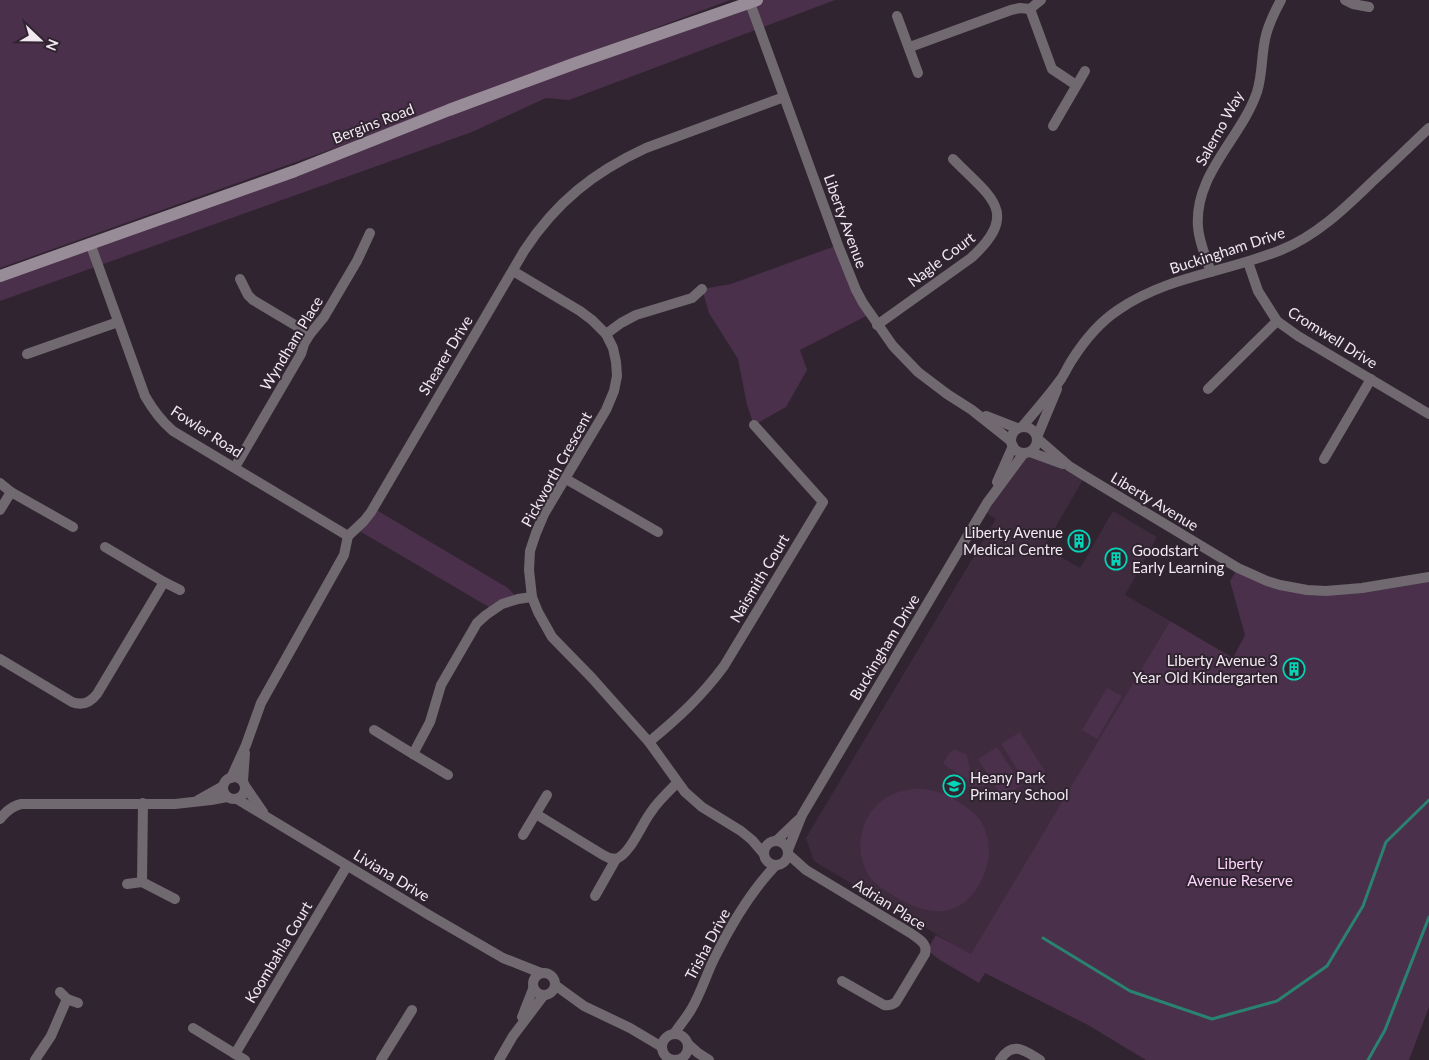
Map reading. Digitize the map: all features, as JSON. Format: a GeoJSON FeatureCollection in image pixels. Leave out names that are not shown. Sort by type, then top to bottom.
{"type":"FeatureCollection","features":[{"type":"Feature","properties":{"kind":"main road","name":"Bergins Road"},"geometry":{"type":"LineString","coordinates":[[0,276],[295,171],[576,63],[753,1]]}},
{"type":"Feature","properties":{"kind":"street"},"geometry":{"type":"LineString","coordinates":[[910,48],[1011,10],[1020,8],[1030,9],[1041,0]]}},
{"type":"Feature","properties":{"kind":"street","name":"Salerno Way"},"geometry":{"type":"LineString","coordinates":[[1210,272],[1198,230],[1200,199],[1206,182],[1253,102],[1260,79],[1266,36],[1281,0]]}},
{"type":"Feature","properties":{"kind":"street"},"geometry":{"type":"LineString","coordinates":[[1346,0],[1353,4],[1369,7]]}},
{"type":"Feature","properties":{"kind":"street","name":"Liberty Avenue"},"geometry":{"type":"LineString","coordinates":[[753,1],[784,97],[849,273],[860,296],[877,325],[893,346],[918,372],[972,410],[1012,444]]}},
{"type":"Feature","properties":{"kind":"street"},"geometry":{"type":"LineString","coordinates":[[1030,9],[1052,69],[1076,86]]}},
{"type":"Feature","properties":{"kind":"street"},"geometry":{"type":"LineString","coordinates":[[897,16],[918,73]]}},
{"type":"Feature","properties":{"kind":"street"},"geometry":{"type":"LineString","coordinates":[[1053,126],[1085,71]]}},
{"type":"Feature","properties":{"kind":"street","name":"Shearer Drive"},"geometry":{"type":"LineString","coordinates":[[227,782],[246,745],[261,703],[344,555],[348,536],[364,521],[370,512],[530,242],[551,215],[575,191],[600,172],[628,156],[784,97]]}},
{"type":"Feature","properties":{"kind":"street","name":"Buckingham Drive"},"geometry":{"type":"LineString","coordinates":[[1020,427],[1061,379],[1079,350],[1095,330],[1116,311],[1149,292],[1248,262],[1282,250],[1304,239],[1322,228],[1429,128]]}},
{"type":"Feature","properties":{"kind":"street","name":"Nagle Court"},"geometry":{"type":"LineString","coordinates":[[877,325],[971,258],[993,235],[998,216],[996,206],[991,198],[953,159]]}},
{"type":"Feature","properties":{"kind":"street","name":"Wyndham Place"},"geometry":{"type":"LineString","coordinates":[[235,468],[301,354],[304,344],[316,325],[324,317],[353,269],[370,233]]}},
{"type":"Feature","properties":{"kind":"street","name":"Fowler Road"},"geometry":{"type":"LineString","coordinates":[[90,243],[145,396],[155,414],[173,430],[348,536]]}},
{"type":"Feature","properties":{"kind":"street","name":"Cromwell Drive"},"geometry":{"type":"LineString","coordinates":[[1248,262],[1258,291],[1277,321],[1298,336],[1429,414]]}},
{"type":"Feature","properties":{"kind":"street","name":"Pickworth Crescent"},"geometry":{"type":"LineString","coordinates":[[513,271],[592,320],[606,334],[613,348],[616,362],[617,376],[614,391],[606,410],[544,514],[530,551],[529,570],[532,597],[538,612],[552,637],[592,678],[649,742],[678,783],[702,807],[752,840],[764,856]]}},
{"type":"Feature","properties":{"kind":"street"},"geometry":{"type":"LineString","coordinates":[[240,279],[248,295],[253,300],[310,334]]}},
{"type":"Feature","properties":{"kind":"street"},"geometry":{"type":"LineString","coordinates":[[606,334],[636,315],[692,298],[702,289]]}},
{"type":"Feature","properties":{"kind":"street"},"geometry":{"type":"LineString","coordinates":[[1208,389],[1277,321]]}},
{"type":"Feature","properties":{"kind":"street"},"geometry":{"type":"LineString","coordinates":[[28,354],[118,322]]}},
{"type":"Feature","properties":{"kind":"street","name":"Buckingham Drive"},"geometry":{"type":"LineString","coordinates":[[1038,438],[1061,379]]}},
{"type":"Feature","properties":{"kind":"street"},"geometry":{"type":"LineString","coordinates":[[1324,459],[1371,379]]}},
{"type":"Feature","properties":{"kind":"street","name":"Liberty Avenue"},"geometry":{"type":"LineString","coordinates":[[972,410],[1020,427]]}},
{"type":"Feature","properties":{"kind":"street","name":"Naismith Court"},"geometry":{"type":"LineString","coordinates":[[649,742],[685,712],[724,666],[823,502],[754,425]]}},
{"type":"Feature","properties":{"kind":"street"},"geometry":{"type":"LineString","coordinates":[[1026,426],[1034,430],[1038,438],[1037,445],[1027,453],[1015,450],[1012,444],[1012,434],[1020,427],[1026,426]]}},
{"type":"Feature","properties":{"kind":"street","name":"Liberty Avenue"},"geometry":{"type":"LineString","coordinates":[[1038,438],[1069,466],[1238,568],[1267,581],[1293,588],[1326,591],[1362,588],[1429,577]]}},
{"type":"Feature","properties":{"kind":"street","name":"Buckingham Drive"},"geometry":{"type":"LineString","coordinates":[[992,495],[1012,444]]}},
{"type":"Feature","properties":{"kind":"street","name":"Buckingham Drive"},"geometry":{"type":"LineString","coordinates":[[784,858],[802,815],[992,495],[1027,453]]}},
{"type":"Feature","properties":{"kind":"street","name":"Liberty Avenue"},"geometry":{"type":"LineString","coordinates":[[1027,453],[1069,466]]}},
{"type":"Feature","properties":{"kind":"street"},"geometry":{"type":"LineString","coordinates":[[566,479],[658,532]]}},
{"type":"Feature","properties":{"kind":"street"},"geometry":{"type":"LineString","coordinates":[[0,483],[11,492],[73,527]]}},
{"type":"Feature","properties":{"kind":"street"},"geometry":{"type":"LineString","coordinates":[[0,510],[11,492]]}},
{"type":"Feature","properties":{"kind":"street"},"geometry":{"type":"LineString","coordinates":[[105,547],[180,590]]}},
{"type":"Feature","properties":{"kind":"street"},"geometry":{"type":"LineString","coordinates":[[0,659],[72,702],[79,704],[87,703],[97,694],[164,582]]}},
{"type":"Feature","properties":{"kind":"street"},"geometry":{"type":"LineString","coordinates":[[413,754],[428,728],[441,685],[477,623],[502,604],[532,597]]}},
{"type":"Feature","properties":{"kind":"street"},"geometry":{"type":"LineString","coordinates":[[374,730],[448,775]]}},
{"type":"Feature","properties":{"kind":"street","name":"Shearer Drive"},"geometry":{"type":"LineString","coordinates":[[244,784],[246,745]]}},
{"type":"Feature","properties":{"kind":"street"},"geometry":{"type":"LineString","coordinates":[[2,813],[21,804],[193,803],[232,798],[244,793],[244,784],[237,777],[193,803]]}},
{"type":"Feature","properties":{"kind":"street"},"geometry":{"type":"LineString","coordinates":[[227,782],[224,792],[232,798]]}},
{"type":"Feature","properties":{"kind":"street"},"geometry":{"type":"LineString","coordinates":[[536,814],[603,855],[616,859],[622,857],[627,851],[658,802],[678,783]]}},
{"type":"Feature","properties":{"kind":"street","name":"Liviana Drive"},"geometry":{"type":"LineString","coordinates":[[244,784],[267,816]]}},
{"type":"Feature","properties":{"kind":"street"},"geometry":{"type":"LineString","coordinates":[[523,835],[547,795]]}},
{"type":"Feature","properties":{"kind":"street","name":"Liviana Drive"},"geometry":{"type":"LineString","coordinates":[[232,798],[267,816],[347,866],[503,958],[520,971],[533,986]]}},
{"type":"Feature","properties":{"kind":"street"},"geometry":{"type":"LineString","coordinates":[[142,882],[143,803]]}},
{"type":"Feature","properties":{"kind":"street","name":"Buckingham Drive"},"geometry":{"type":"LineString","coordinates":[[773,841],[802,815]]}},
{"type":"Feature","properties":{"kind":"street","name":"Pickworth Crescent"},"geometry":{"type":"LineString","coordinates":[[741,832],[773,841]]}},
{"type":"Feature","properties":{"kind":"street"},"geometry":{"type":"LineString","coordinates":[[773,841],[782,842],[784,858],[769,863],[764,856],[765,847],[773,841]]}},
{"type":"Feature","properties":{"kind":"street","name":"Trisha Drive"},"geometry":{"type":"LineString","coordinates":[[751,896],[764,856]]}},
{"type":"Feature","properties":{"kind":"street","name":"Adrian Place"},"geometry":{"type":"LineString","coordinates":[[784,858],[912,934],[925,945],[927,950],[896,1002],[892,1005],[884,1005],[842,981]]}},
{"type":"Feature","properties":{"kind":"street","name":"Trisha Drive"},"geometry":{"type":"LineString","coordinates":[[671,1035],[692,1008],[716,955],[751,896],[768,873],[784,858]]}},
{"type":"Feature","properties":{"kind":"street"},"geometry":{"type":"LineString","coordinates":[[595,896],[616,859]]}},
{"type":"Feature","properties":{"kind":"street","name":"Koombahla Court"},"geometry":{"type":"LineString","coordinates":[[235,1054],[347,866]]}},
{"type":"Feature","properties":{"kind":"street"},"geometry":{"type":"LineString","coordinates":[[127,884],[142,882],[175,899]]}},
{"type":"Feature","properties":{"kind":"street","name":"Liviana Drive"},"geometry":{"type":"LineString","coordinates":[[503,958],[540,973]]}},
{"type":"Feature","properties":{"kind":"street"},"geometry":{"type":"LineString","coordinates":[[499,1060],[513,1036],[535,977],[540,973],[551,975],[555,985],[584,1006]]}},
{"type":"Feature","properties":{"kind":"street"},"geometry":{"type":"LineString","coordinates":[[513,1036],[555,985]]}},
{"type":"Feature","properties":{"kind":"street"},"geometry":{"type":"LineString","coordinates":[[533,986],[538,994],[584,1006],[630,1028],[672,1059],[704,1060]]}},
{"type":"Feature","properties":{"kind":"street"},"geometry":{"type":"LineString","coordinates":[[35,1060],[54,1029],[63,996],[78,1003]]}},
{"type":"Feature","properties":{"kind":"street","name":"Trisha Drive"},"geometry":{"type":"LineString","coordinates":[[687,1041],[692,1008]]}},
{"type":"Feature","properties":{"kind":"street"},"geometry":{"type":"LineString","coordinates":[[382,1060],[412,1010]]}},
{"type":"Feature","properties":{"kind":"street"},"geometry":{"type":"LineString","coordinates":[[193,1028],[246,1060]]}},
{"type":"Feature","properties":{"kind":"street"},"geometry":{"type":"LineString","coordinates":[[630,1028],[671,1035],[679,1034],[698,1054],[709,1060]]}},
{"type":"Feature","properties":{"kind":"street"},"geometry":{"type":"LineString","coordinates":[[664,1054],[665,1039],[671,1035]]}},
{"type":"Feature","properties":{"kind":"street"},"geometry":{"type":"LineString","coordinates":[[679,1058],[688,1048],[687,1041]]}},
{"type":"Feature","properties":{"kind":"street"},"geometry":{"type":"LineString","coordinates":[[1000,1060],[1007,1051],[1019,1048],[1040,1060]]}},
{"type":"Feature","properties":{"kind":"shaded area","name":"Heany Park Primary School"},"geometry":{"type":"Polygon","coordinates":[[[1027,453],[1085,476],[1044,547],[1080,568],[1113,511],[1157,537],[1125,595],[1170,621],[971,955],[814,861],[806,838],[996,519],[982,510],[1027,453]]]}},
{"type":"Feature","properties":{"kind":"green space"},"geometry":{"type":"Polygon","coordinates":[[[0,0],[730,0],[349,143],[0,268],[0,0]]]}},
{"type":"Feature","properties":{"kind":"green space"},"geometry":{"type":"Polygon","coordinates":[[[757,0],[835,0],[569,100],[546,98],[472,132],[0,301],[0,276],[757,0]]]}},
{"type":"Feature","properties":{"kind":"green space"},"geometry":{"type":"Polygon","coordinates":[[[838,245],[870,314],[800,350],[807,370],[786,407],[754,425],[747,405],[738,359],[709,313],[702,289],[731,284],[838,245]]]}},
{"type":"Feature","properties":{"kind":"green space"},"geometry":{"type":"Polygon","coordinates":[[[373,508],[508,588],[518,599],[494,610],[356,529],[373,508]]]}},
{"type":"Feature","properties":{"kind":"green space","name":"Liberty Avenue Reserve"},"geometry":{"type":"Polygon","coordinates":[[[1238,568],[1307,590],[1429,578],[1429,1007],[1409,1060],[1146,1060],[1088,1025],[985,973],[979,983],[927,950],[936,935],[971,954],[1170,621],[1233,658],[1245,635],[1230,581],[1238,568]]]}},
{"type":"Feature","properties":{"kind":"green space"},"geometry":{"type":"Polygon","coordinates":[[[1107,688],[1122,696],[1097,739],[1082,730],[1107,688]]]}},
{"type":"Feature","properties":{"kind":"green space"},"geometry":{"type":"Polygon","coordinates":[[[1020,732],[1045,771],[1026,783],[1001,744],[1020,732]]]}},
{"type":"Feature","properties":{"kind":"green space"},"geometry":{"type":"Polygon","coordinates":[[[997,747],[1022,785],[1002,797],[978,759],[997,747]]]}},
{"type":"Feature","properties":{"kind":"green space"},"geometry":{"type":"Polygon","coordinates":[[[954,749],[967,755],[971,773],[979,769],[986,781],[984,786],[969,786],[967,779],[943,764],[949,753],[954,749]]]}},
{"type":"Feature","properties":{"kind":"green space"},"geometry":{"type":"Polygon","coordinates":[[[925,789],[937,792],[959,802],[972,811],[986,831],[989,857],[984,875],[967,901],[957,907],[937,911],[916,907],[894,896],[878,885],[870,877],[865,867],[860,846],[861,835],[869,815],[887,797],[897,792],[925,789]]]}},
{"type":"Feature","properties":{"kind":"waterway"},"geometry":{"type":"LineString","coordinates":[[1043,938],[1130,991],[1212,1019],[1277,1001],[1327,966],[1363,906],[1386,842],[1429,800]]}},
{"type":"Feature","properties":{"kind":"waterway"},"geometry":{"type":"LineString","coordinates":[[1368,1060],[1385,1030],[1429,917]]}},
{"type":"Feature","properties":{"kind":"place","name":"Liberty Avenue Medical Centre"},"geometry":{"type":"Point","coordinates":[1079,541]}},
{"type":"Feature","properties":{"kind":"place","name":"Goodstart Early Learning"},"geometry":{"type":"Point","coordinates":[1116,559]}},
{"type":"Feature","properties":{"kind":"place","name":"Liberty Avenue 3 Year Old Kindergarten"},"geometry":{"type":"Point","coordinates":[1294,669]}},
{"type":"Feature","properties":{"kind":"place","name":"Heany Park Primary School"},"geometry":{"type":"Point","coordinates":[954,786]}}]}
